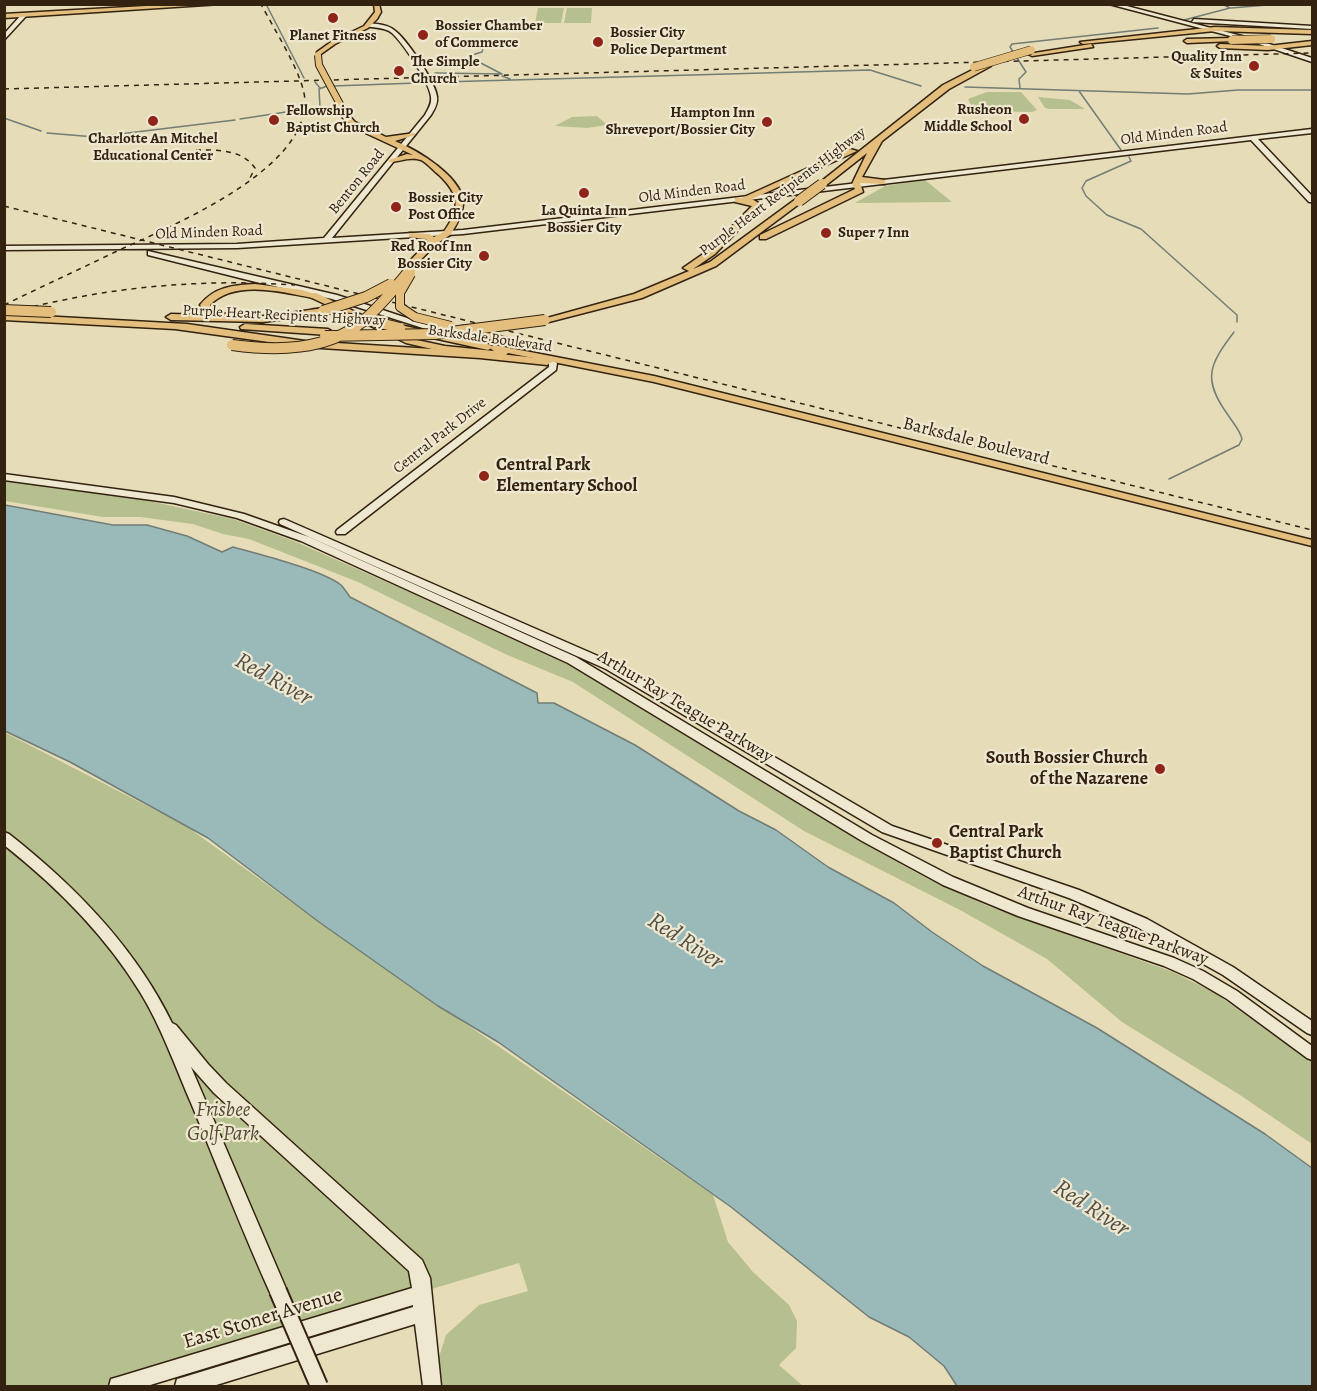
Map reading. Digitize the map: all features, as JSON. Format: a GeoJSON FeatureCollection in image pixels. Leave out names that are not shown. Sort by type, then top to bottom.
{"type":"FeatureCollection","features":[{"type":"Feature","properties":{"kind":"highway"},"geometry":{"type":"LineString","coordinates":[[1184,23],[1200,29],[1191,32]]}},
{"type":"Feature","properties":{"kind":"highway"},"geometry":{"type":"LineString","coordinates":[[1083,42],[1212,29],[1312,35]]}},
{"type":"Feature","properties":{"kind":"highway"},"geometry":{"type":"LineString","coordinates":[[1177,44],[1276,47],[1312,35]]}},
{"type":"Feature","properties":{"kind":"highway","name":"Purple Heart Recipients Highway"},"geometry":{"type":"LineString","coordinates":[[542,318],[603,302],[671,278],[719,253],[940,85],[974,67],[1083,42],[1219,36],[1312,35]]}},
{"type":"Feature","properties":{"kind":"highway","name":"Purple Heart Recipients Highway"},"geometry":{"type":"LineString","coordinates":[[4,310],[44,316],[178,327],[327,334],[423,335],[477,330],[542,318],[638,296],[713,264],[791,198],[822,184],[946,87],[987,66],[1032,52],[1121,43],[1271,39],[1312,35]]}},
{"type":"Feature","properties":{"kind":"highway"},"geometry":{"type":"LineString","coordinates":[[1121,43],[1160,44]]}},
{"type":"Feature","properties":{"kind":"highway"},"geometry":{"type":"LineString","coordinates":[[858,185],[879,139]]}},
{"type":"Feature","properties":{"kind":"highway"},"geometry":{"type":"LineString","coordinates":[[742,199],[771,193],[857,149]]}},
{"type":"Feature","properties":{"kind":"highway"},"geometry":{"type":"LineString","coordinates":[[713,264],[858,185],[882,182]]}},
{"type":"Feature","properties":{"kind":"highway"},"geometry":{"type":"LineString","coordinates":[[671,278],[712,252],[756,206],[768,199],[791,198]]}},
{"type":"Feature","properties":{"kind":"highway"},"geometry":{"type":"LineString","coordinates":[[742,199],[753,202],[756,206]]}},
{"type":"Feature","properties":{"kind":"highway"},"geometry":{"type":"LineString","coordinates":[[44,316],[152,316],[240,320],[323,311],[372,294],[394,282],[412,269],[433,242],[447,233]]}},
{"type":"Feature","properties":{"kind":"highway"},"geometry":{"type":"LineString","coordinates":[[44,316],[232,345],[282,348],[308,345],[335,337],[361,322],[447,233]]}},
{"type":"Feature","properties":{"kind":"highway"},"geometry":{"type":"LineString","coordinates":[[412,236],[429,237],[433,242]]}},
{"type":"Feature","properties":{"kind":"highway"},"geometry":{"type":"LineString","coordinates":[[295,315],[222,316],[210,312],[205,305],[218,293],[238,288],[276,289],[313,295]]}},
{"type":"Feature","properties":{"kind":"highway","name":"Purple Heart Recipients Highway"},"geometry":{"type":"LineString","coordinates":[[4,317],[44,316],[327,334]]}},
{"type":"Feature","properties":{"kind":"highway"},"geometry":{"type":"LineString","coordinates":[[152,316],[238,322],[340,318],[372,321],[494,348]]}},
{"type":"Feature","properties":{"kind":"highway"},"geometry":{"type":"LineString","coordinates":[[178,327],[305,344],[552,362]]}},
{"type":"Feature","properties":{"kind":"main road"},"geometry":{"type":"LineString","coordinates":[[4,16],[219,4]]}},
{"type":"Feature","properties":{"kind":"main road"},"geometry":{"type":"LineString","coordinates":[[376,4],[378,15],[366,26],[331,44],[319,54],[319,65],[352,123],[403,146],[424,160],[448,181],[458,194],[459,213],[447,233]]}},
{"type":"Feature","properties":{"kind":"main road"},"geometry":{"type":"LineString","coordinates":[[1111,4],[1212,29],[1312,60]]}},
{"type":"Feature","properties":{"kind":"main road"},"geometry":{"type":"LineString","coordinates":[[4,38],[24,15]]}},
{"type":"Feature","properties":{"kind":"main road"},"geometry":{"type":"LineString","coordinates":[[1184,23],[1211,20],[1312,35]]}},
{"type":"Feature","properties":{"kind":"main road","name":"Benton Road"},"geometry":{"type":"LineString","coordinates":[[325,242],[431,111],[434,98],[433,90],[395,32],[381,27],[366,26]]}},
{"type":"Feature","properties":{"kind":"main road","name":"Old Minden Road"},"geometry":{"type":"LineString","coordinates":[[882,182],[1312,131]]}},
{"type":"Feature","properties":{"kind":"main road"},"geometry":{"type":"LineString","coordinates":[[382,138],[398,139],[413,134]]}},
{"type":"Feature","properties":{"kind":"main road"},"geometry":{"type":"LineString","coordinates":[[1253,138],[1312,200]]}},
{"type":"Feature","properties":{"kind":"main road"},"geometry":{"type":"LineString","coordinates":[[391,160],[407,156],[424,160]]}},
{"type":"Feature","properties":{"kind":"main road","name":"Old Minden Road"},"geometry":{"type":"LineString","coordinates":[[771,193],[791,198],[858,185]]}},
{"type":"Feature","properties":{"kind":"main road","name":"Old Minden Road"},"geometry":{"type":"LineString","coordinates":[[143,248],[279,245],[412,236],[742,199]]}},
{"type":"Feature","properties":{"kind":"main road"},"geometry":{"type":"LineString","coordinates":[[279,245],[314,236],[339,224],[341,230],[346,234],[372,239]]}},
{"type":"Feature","properties":{"kind":"main road","name":"Barksdale Boulevard"},"geometry":{"type":"LineString","coordinates":[[4,249],[143,248],[146,251],[334,297],[494,348],[552,362],[632,374],[1312,543]]}},
{"type":"Feature","properties":{"kind":"main road"},"geometry":{"type":"LineString","coordinates":[[166,256],[184,248]]}},
{"type":"Feature","properties":{"kind":"main road"},"geometry":{"type":"LineString","coordinates":[[186,261],[180,257],[182,253],[196,248]]}},
{"type":"Feature","properties":{"kind":"main road"},"geometry":{"type":"LineString","coordinates":[[412,269],[398,300],[400,307],[415,317],[604,368]]}},
{"type":"Feature","properties":{"kind":"main road","name":"Barksdale Boulevard"},"geometry":{"type":"LineString","coordinates":[[249,277],[313,295],[400,338],[418,344],[445,349],[512,355],[632,374]]}},
{"type":"Feature","properties":{"kind":"main road","name":"Central Park Drive"},"geometry":{"type":"LineString","coordinates":[[341,532],[488,414],[552,368],[552,362]]}},
{"type":"Feature","properties":{"kind":"main road","name":"Arthur Ray Teague Parkway"},"geometry":{"type":"LineString","coordinates":[[4,470],[183,494],[246,510],[310,532],[610,666],[887,829],[920,843],[1074,894],[1142,923],[1228,971],[1312,1029]]}},
{"type":"Feature","properties":{"kind":"main road","name":"Arthur Ray Teague Parkway"},"geometry":{"type":"LineString","coordinates":[[4,477],[132,492],[189,503],[247,518],[305,539],[572,660],[867,838],[942,878],[1002,904],[1169,962],[1207,979],[1232,994],[1312,1054]]}},
{"type":"Feature","properties":{"kind":"main road"},"geometry":{"type":"LineString","coordinates":[[4,837],[43,868],[85,910],[120,953],[155,1006],[202,1069],[220,1088],[416,1266],[421,1278],[432,1386]]}},
{"type":"Feature","properties":{"kind":"main road"},"geometry":{"type":"LineString","coordinates":[[155,1006],[319,1386]]}},
{"type":"Feature","properties":{"kind":"main road"},"geometry":{"type":"LineString","coordinates":[[184,1386],[422,1303]]}},
{"type":"Feature","properties":{"kind":"main road","name":"East Stoner Avenue"},"geometry":{"type":"LineString","coordinates":[[118,1386],[422,1303]]}},
{"type":"Feature","properties":{"kind":"green space"},"geometry":{"type":"Polygon","coordinates":[[[538,8],[564,8],[561,23],[535,23],[538,8]]]}},
{"type":"Feature","properties":{"kind":"green space"},"geometry":{"type":"Polygon","coordinates":[[[567,8],[592,8],[591,23],[564,23],[567,8]]]}},
{"type":"Feature","properties":{"kind":"green space"},"geometry":{"type":"Polygon","coordinates":[[[987,92],[1021,92],[1037,110],[1032,112],[974,111],[968,99],[987,92]]]}},
{"type":"Feature","properties":{"kind":"green space"},"geometry":{"type":"Polygon","coordinates":[[[1038,97],[1070,100],[1085,109],[1045,108],[1038,97]]]}},
{"type":"Feature","properties":{"kind":"green space"},"geometry":{"type":"Polygon","coordinates":[[[597,116],[607,125],[587,128],[555,126],[572,117],[597,116]]]}},
{"type":"Feature","properties":{"kind":"green space"},"geometry":{"type":"Polygon","coordinates":[[[925,180],[952,202],[855,203],[885,186],[925,180]]]}},
{"type":"Feature","properties":{"kind":"green space"},"geometry":{"type":"Polygon","coordinates":[[[4,481],[130,497],[233,519],[294,541],[567,664],[863,843],[928,879],[988,906],[1173,972],[1215,993],[1312,1062],[1312,1144],[1240,1095],[1122,1022],[1047,959],[960,910],[804,831],[573,682],[505,654],[358,582],[249,539],[223,534],[193,524],[140,517],[103,517],[5,501],[4,481]]]}},
{"type":"Feature","properties":{"kind":"green space","name":"Frisbee Golf Park"},"geometry":{"type":"Polygon","coordinates":[[[4,732],[186,826],[319,922],[713,1195],[728,1242],[753,1272],[789,1305],[797,1321],[796,1348],[779,1365],[803,1386],[440,1386],[438,1360],[446,1335],[479,1305],[528,1291],[519,1263],[105,1386],[5,1386],[4,732]]]}},
{"type":"Feature","properties":{"kind":"water","name":"Red River"},"geometry":{"type":"Polygon","coordinates":[[[5,505],[113,525],[147,525],[187,536],[222,552],[233,547],[289,563],[332,579],[341,585],[350,597],[537,693],[538,703],[554,703],[635,745],[739,811],[776,830],[828,867],[894,903],[983,966],[1097,1028],[1265,1134],[1312,1168],[1312,1386],[957,1386],[944,1366],[909,1337],[869,1317],[731,1207],[498,1042],[438,1006],[319,922],[208,838],[70,762],[5,731],[5,505]]]}},
{"type":"Feature","properties":{"kind":"waterway"},"geometry":{"type":"LineString","coordinates":[[266,4],[304,78]]}},
{"type":"Feature","properties":{"kind":"waterway"},"geometry":{"type":"LineString","coordinates":[[1184,20],[1230,8],[1222,4]]}},
{"type":"Feature","properties":{"kind":"waterway"},"geometry":{"type":"LineString","coordinates":[[1231,8],[1279,4]]}},
{"type":"Feature","properties":{"kind":"waterway"},"geometry":{"type":"LineString","coordinates":[[1020,88],[1019,79],[1026,72],[1010,47],[1012,44],[1158,28]]}},
{"type":"Feature","properties":{"kind":"waterway"},"geometry":{"type":"LineString","coordinates":[[485,43],[488,39]]}},
{"type":"Feature","properties":{"kind":"waterway"},"geometry":{"type":"LineString","coordinates":[[472,55],[482,52],[483,49]]}},
{"type":"Feature","properties":{"kind":"waterway"},"geometry":{"type":"LineString","coordinates":[[435,73],[502,74],[473,59]]}},
{"type":"Feature","properties":{"kind":"waterway"},"geometry":{"type":"LineString","coordinates":[[441,82],[870,70],[921,86]]}},
{"type":"Feature","properties":{"kind":"waterway"},"geometry":{"type":"LineString","coordinates":[[502,76],[510,79]]}},
{"type":"Feature","properties":{"kind":"waterway"},"geometry":{"type":"LineString","coordinates":[[315,82],[320,88]]}},
{"type":"Feature","properties":{"kind":"waterway"},"geometry":{"type":"LineString","coordinates":[[333,86],[417,83]]}},
{"type":"Feature","properties":{"kind":"waterway"},"geometry":{"type":"LineString","coordinates":[[309,109],[320,107],[319,89],[327,86]]}},
{"type":"Feature","properties":{"kind":"waterway"},"geometry":{"type":"LineString","coordinates":[[965,87],[1188,94],[1238,90],[1312,90]]}},
{"type":"Feature","properties":{"kind":"waterway"},"geometry":{"type":"LineString","coordinates":[[1079,91],[1121,150]]}},
{"type":"Feature","properties":{"kind":"waterway"},"geometry":{"type":"LineString","coordinates":[[240,119],[299,110]]}},
{"type":"Feature","properties":{"kind":"waterway"},"geometry":{"type":"LineString","coordinates":[[4,118],[41,131]]}},
{"type":"Feature","properties":{"kind":"waterway"},"geometry":{"type":"LineString","coordinates":[[47,133],[95,137],[235,120]]}},
{"type":"Feature","properties":{"kind":"waterway"},"geometry":{"type":"LineString","coordinates":[[1129,157],[1131,161],[1086,181],[1082,188],[1086,196],[1107,215],[1141,229],[1237,315],[1237,322]]}},
{"type":"Feature","properties":{"kind":"waterway"},"geometry":{"type":"LineString","coordinates":[[1169,479],[1239,445],[1242,439],[1214,391],[1212,382],[1214,363],[1234,332]]}},
{"type":"Feature","properties":{"kind":"railway"},"geometry":{"type":"LineString","coordinates":[[261,4],[300,81]]}},
{"type":"Feature","properties":{"kind":"railway"},"geometry":{"type":"LineString","coordinates":[[300,81],[1312,53]]}},
{"type":"Feature","properties":{"kind":"railway"},"geometry":{"type":"LineString","coordinates":[[4,89],[300,81]]}},
{"type":"Feature","properties":{"kind":"railway"},"geometry":{"type":"LineString","coordinates":[[141,240],[230,194],[258,174],[282,152],[298,128],[305,103],[300,81]]}},
{"type":"Feature","properties":{"kind":"railway"},"geometry":{"type":"LineString","coordinates":[[196,150],[228,152],[243,157],[255,168],[249,180]]}},
{"type":"Feature","properties":{"kind":"railway"},"geometry":{"type":"LineString","coordinates":[[4,206],[141,240]]}},
{"type":"Feature","properties":{"kind":"railway"},"geometry":{"type":"LineString","coordinates":[[4,305],[141,240]]}},
{"type":"Feature","properties":{"kind":"railway"},"geometry":{"type":"LineString","coordinates":[[141,240],[1312,530]]}},
{"type":"Feature","properties":{"kind":"railway"},"geometry":{"type":"LineString","coordinates":[[4,314],[76,298],[148,287],[221,283],[295,285]]}},
{"type":"Feature","properties":{"kind":"place","name":"Planet Fitness"},"geometry":{"type":"Point","coordinates":[333,18]}},
{"type":"Feature","properties":{"kind":"place","name":"Bossier Chamber of Commerce"},"geometry":{"type":"Point","coordinates":[423,35]}},
{"type":"Feature","properties":{"kind":"place","name":"Bossier City Police Department"},"geometry":{"type":"Point","coordinates":[598,42]}},
{"type":"Feature","properties":{"kind":"place","name":"Quality Inn & Suites"},"geometry":{"type":"Point","coordinates":[1254,66]}},
{"type":"Feature","properties":{"kind":"place","name":"The Simple Church"},"geometry":{"type":"Point","coordinates":[399,71]}},
{"type":"Feature","properties":{"kind":"place","name":"Rusheon Middle School"},"geometry":{"type":"Point","coordinates":[1024,119]}},
{"type":"Feature","properties":{"kind":"place","name":"Fellowship Baptist Church"},"geometry":{"type":"Point","coordinates":[274,120]}},
{"type":"Feature","properties":{"kind":"place","name":"Charlotte An Mitchel Educational Center"},"geometry":{"type":"Point","coordinates":[153,121]}},
{"type":"Feature","properties":{"kind":"place","name":"Hampton Inn Shreveport/Bossier City"},"geometry":{"type":"Point","coordinates":[767,122]}},
{"type":"Feature","properties":{"kind":"place","name":"La Quinta Inn Bossier City"},"geometry":{"type":"Point","coordinates":[584,193]}},
{"type":"Feature","properties":{"kind":"place","name":"Bossier City Post Office"},"geometry":{"type":"Point","coordinates":[396,207]}},
{"type":"Feature","properties":{"kind":"place","name":"Super 7 Inn"},"geometry":{"type":"Point","coordinates":[826,233]}},
{"type":"Feature","properties":{"kind":"place","name":"Red Roof Inn Bossier City"},"geometry":{"type":"Point","coordinates":[484,256]}},
{"type":"Feature","properties":{"kind":"place","name":"Central Park Elementary School"},"geometry":{"type":"Point","coordinates":[484,476]}},
{"type":"Feature","properties":{"kind":"place","name":"South Bossier Church of the Nazarene"},"geometry":{"type":"Point","coordinates":[1160,769]}},
{"type":"Feature","properties":{"kind":"place","name":"Central Park Baptist Church"},"geometry":{"type":"Point","coordinates":[937,843]}}]}
